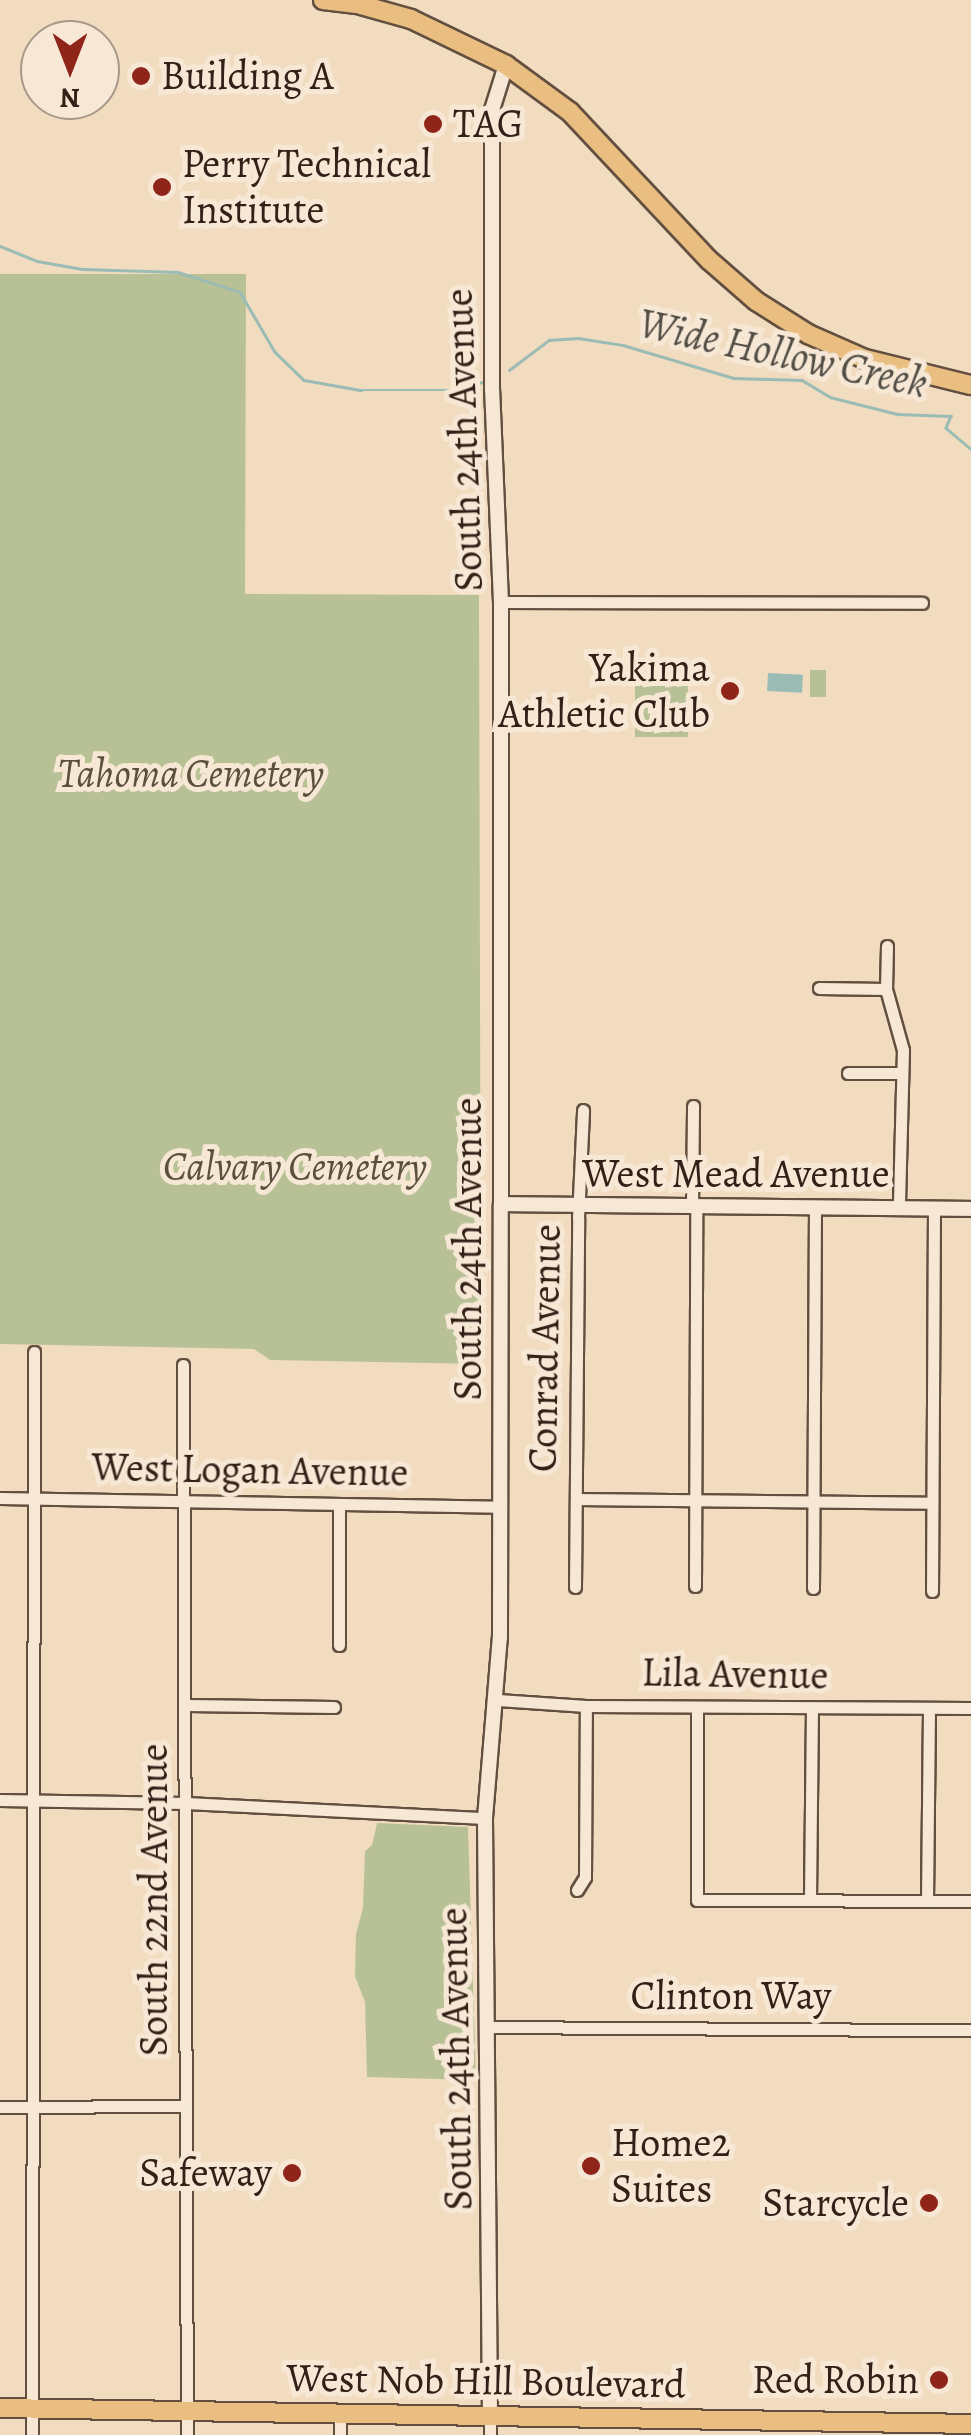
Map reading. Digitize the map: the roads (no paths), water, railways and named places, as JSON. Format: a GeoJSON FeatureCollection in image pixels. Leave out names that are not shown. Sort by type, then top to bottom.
{"type":"FeatureCollection","features":[{"type":"Feature","properties":{"kind":"main road"},"geometry":{"type":"LineString","coordinates":[[323,0],[361,4],[411,19],[506,65],[570,112],[708,260],[756,301],[808,334],[866,359],[971,384]]}},
{"type":"Feature","properties":{"kind":"main road","name":"West Nob Hill Boulevard"},"geometry":{"type":"LineString","coordinates":[[0,2408],[340,2414],[490,2426],[792,2428],[971,2424]]}},
{"type":"Feature","properties":{"kind":"street","name":"South 24th Avenue"},"geometry":{"type":"LineString","coordinates":[[490,2426],[490,2027],[485,1818],[498,1700],[501,1204],[501,602],[492,390],[492,110],[506,65]]}},
{"type":"Feature","properties":{"kind":"street"},"geometry":{"type":"LineString","coordinates":[[501,602],[922,604]]}},
{"type":"Feature","properties":{"kind":"street"},"geometry":{"type":"LineString","coordinates":[[887,946],[886,989],[903,1050],[900,1208]]}},
{"type":"Feature","properties":{"kind":"street"},"geometry":{"type":"LineString","coordinates":[[818,988],[886,989]]}},
{"type":"Feature","properties":{"kind":"street"},"geometry":{"type":"LineString","coordinates":[[848,1072],[901,1073]]}},
{"type":"Feature","properties":{"kind":"street"},"geometry":{"type":"LineString","coordinates":[[694,1106],[695,1586]]}},
{"type":"Feature","properties":{"kind":"street","name":"Conrad Avenue"},"geometry":{"type":"LineString","coordinates":[[575,1587],[583,1110]]}},
{"type":"Feature","properties":{"kind":"street","name":"West Mead Avenue"},"geometry":{"type":"LineString","coordinates":[[501,1204],[971,1210]]}},
{"type":"Feature","properties":{"kind":"street"},"geometry":{"type":"LineString","coordinates":[[813,1588],[816,1208]]}},
{"type":"Feature","properties":{"kind":"street"},"geometry":{"type":"LineString","coordinates":[[932,1591],[934,1209]]}},
{"type":"Feature","properties":{"kind":"street"},"geometry":{"type":"LineString","coordinates":[[32,2435],[34,1352]]}},
{"type":"Feature","properties":{"kind":"street","name":"South 22nd Avenue"},"geometry":{"type":"LineString","coordinates":[[182,1365],[187,1705],[187,2435]]}},
{"type":"Feature","properties":{"kind":"street","name":"West Logan Avenue"},"geometry":{"type":"LineString","coordinates":[[0,1498],[499,1507]]}},
{"type":"Feature","properties":{"kind":"street"},"geometry":{"type":"LineString","coordinates":[[576,1499],[932,1502]]}},
{"type":"Feature","properties":{"kind":"street"},"geometry":{"type":"LineString","coordinates":[[338,1505],[339,1645]]}},
{"type":"Feature","properties":{"kind":"street","name":"Lila Avenue"},"geometry":{"type":"LineString","coordinates":[[498,1700],[586,1706],[971,1708]]}},
{"type":"Feature","properties":{"kind":"street"},"geometry":{"type":"LineString","coordinates":[[187,1705],[334,1707]]}},
{"type":"Feature","properties":{"kind":"street"},"geometry":{"type":"LineString","coordinates":[[577,1890],[585,1877],[586,1706]]}},
{"type":"Feature","properties":{"kind":"street"},"geometry":{"type":"LineString","coordinates":[[697,1707],[697,1900],[971,1902]]}},
{"type":"Feature","properties":{"kind":"street"},"geometry":{"type":"LineString","coordinates":[[810,1899],[812,1708]]}},
{"type":"Feature","properties":{"kind":"street"},"geometry":{"type":"LineString","coordinates":[[926,1901],[929,1708]]}},
{"type":"Feature","properties":{"kind":"street"},"geometry":{"type":"LineString","coordinates":[[0,1800],[186,1802],[485,1818]]}},
{"type":"Feature","properties":{"kind":"street","name":"Clinton Way"},"geometry":{"type":"LineString","coordinates":[[490,2027],[971,2030]]}},
{"type":"Feature","properties":{"kind":"street"},"geometry":{"type":"LineString","coordinates":[[0,2107],[186,2106]]}},
{"type":"Feature","properties":{"kind":"street"},"geometry":{"type":"LineString","coordinates":[[340,2414],[340,2435]]}},
{"type":"Feature","properties":{"kind":"water"},"geometry":{"type":"Polygon","coordinates":[[[768,673],[803,675],[802,693],[767,691],[768,673]]]}},
{"type":"Feature","properties":{"kind":"waterway","name":"Wide Hollow Creek"},"geometry":{"type":"LineString","coordinates":[[0,246],[37,261],[83,269],[178,272],[240,292],[275,352],[304,380],[361,390],[456,390],[482,382]]}},
{"type":"Feature","properties":{"kind":"waterway","name":"Wide Hollow Creek"},"geometry":{"type":"LineString","coordinates":[[509,370],[549,340],[578,338],[623,345],[734,378],[802,380],[830,397],[897,414],[951,416],[946,428],[971,449]]}},
{"type":"Feature","properties":{"kind":"place","name":"Building A"},"geometry":{"type":"Point","coordinates":[141,76]}},
{"type":"Feature","properties":{"kind":"place","name":"TAG"},"geometry":{"type":"Point","coordinates":[433,124]}},
{"type":"Feature","properties":{"kind":"place","name":"Perry Technical Institute"},"geometry":{"type":"Point","coordinates":[162,187]}},
{"type":"Feature","properties":{"kind":"place","name":"Yakima Athletic Club"},"geometry":{"type":"Point","coordinates":[730,691]}},
{"type":"Feature","properties":{"kind":"place","name":"Home2 Suites"},"geometry":{"type":"Point","coordinates":[591,2166]}},
{"type":"Feature","properties":{"kind":"place","name":"Safeway"},"geometry":{"type":"Point","coordinates":[292,2173]}},
{"type":"Feature","properties":{"kind":"place","name":"Starcycle"},"geometry":{"type":"Point","coordinates":[929,2203]}},
{"type":"Feature","properties":{"kind":"place","name":"Red Robin"},"geometry":{"type":"Point","coordinates":[939,2380]}},
{"type":"Feature","properties":{"kind":"park label","name":"Tahoma Cemetery"},"geometry":{"type":"Point","coordinates":[191,774]}},
{"type":"Feature","properties":{"kind":"park label","name":"Calvary Cemetery"},"geometry":{"type":"Point","coordinates":[295,1167]}}]}
